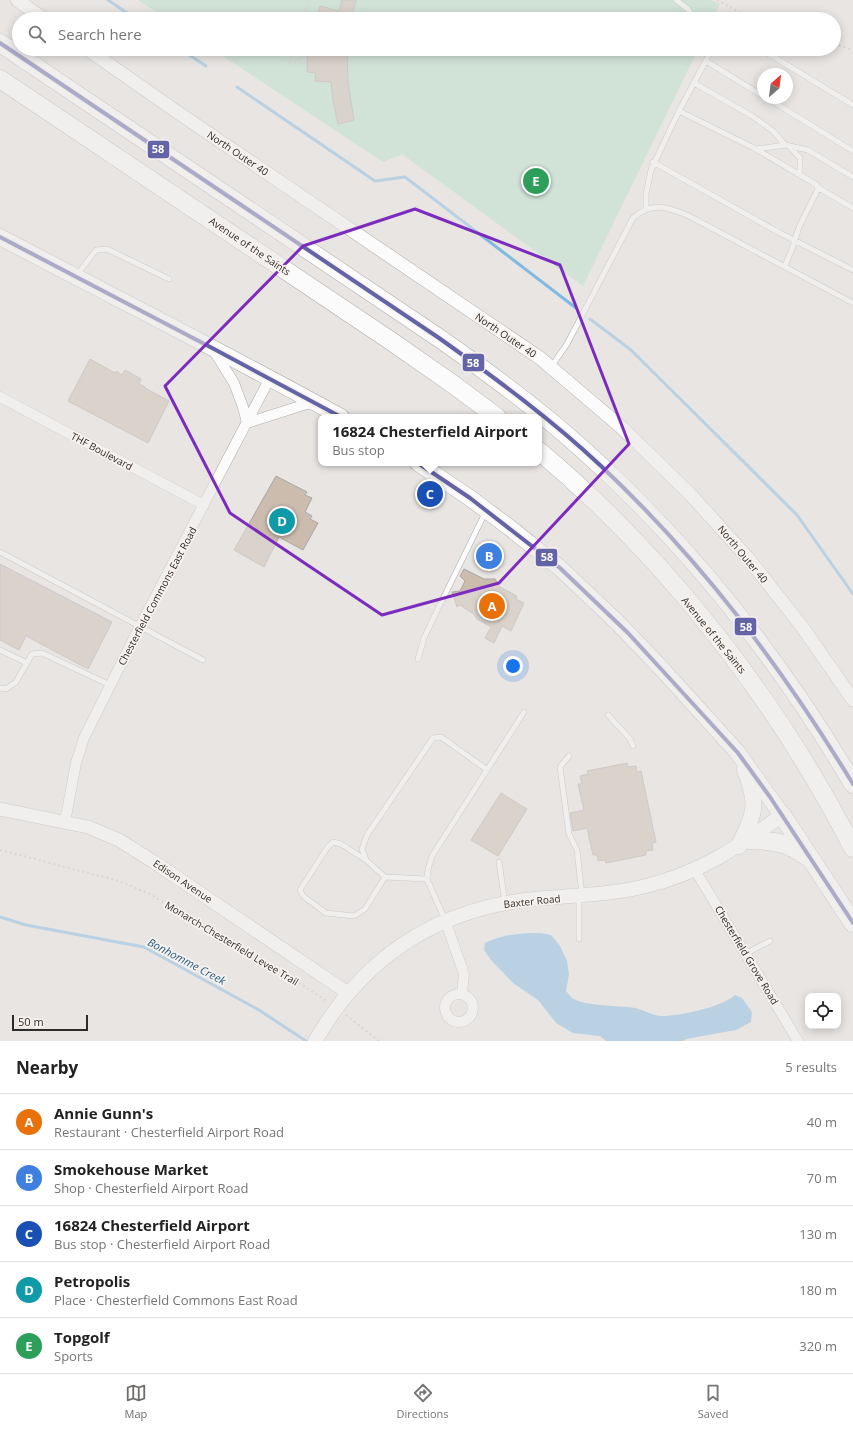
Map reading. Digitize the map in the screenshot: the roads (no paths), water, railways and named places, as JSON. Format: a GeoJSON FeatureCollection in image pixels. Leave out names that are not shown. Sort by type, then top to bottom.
{"type":"FeatureCollection","features":[{"type":"Feature","properties":{"kind":"highway"},"geometry":{"type":"LineString","coordinates":[[0,43],[12,51]]}},
{"type":"Feature","properties":{"kind":"highway"},"geometry":{"type":"LineString","coordinates":[[19,56],[439,338],[540,414]]}},
{"type":"Feature","properties":{"kind":"highway","name":"Avenue of the Saints"},"geometry":{"type":"LineString","coordinates":[[0,79],[391,341],[493,414]]}},
{"type":"Feature","properties":{"kind":"highway"},"geometry":{"type":"LineString","coordinates":[[542,415],[558,428],[640,504],[715,586],[784,676],[853,784]]}},
{"type":"Feature","properties":{"kind":"highway","name":"Avenue of the Saints"},"geometry":{"type":"LineString","coordinates":[[542,454],[624,530],[675,586],[722,643],[791,740],[826,798],[853,848]]}},
{"type":"Feature","properties":{"kind":"highway"},"geometry":{"type":"LineString","coordinates":[[782,815],[853,923]]}},
{"type":"Feature","properties":{"kind":"highway"},"geometry":{"type":"LineString","coordinates":[[744,843],[772,841],[784,843],[795,848],[813,861]]}},
{"type":"Feature","properties":{"kind":"main road"},"geometry":{"type":"LineString","coordinates":[[0,237],[270,378],[335,414]]}},
{"type":"Feature","properties":{"kind":"main road"},"geometry":{"type":"LineString","coordinates":[[422,466],[486,510],[560,568],[617,622],[663,670],[738,754],[782,815]]}},
{"type":"Feature","properties":{"kind":"main road"},"geometry":{"type":"LineString","coordinates":[[738,754],[754,797],[754,807],[744,843]]}},
{"type":"Feature","properties":{"kind":"main road","name":"Baxter Road"},"geometry":{"type":"LineString","coordinates":[[315,1041],[348,993],[369,971],[386,956],[424,931],[445,920],[484,907],[505,903],[554,897],[580,896],[647,886],[696,870],[744,843],[782,815]]}},
{"type":"Feature","properties":{"kind":"street"},"geometry":{"type":"LineString","coordinates":[[17,0],[34,12]]}},
{"type":"Feature","properties":{"kind":"street","name":"North Outer 40"},"geometry":{"type":"LineString","coordinates":[[97,56],[533,353],[621,427],[690,494],[748,558],[803,628],[853,700]]}},
{"type":"Feature","properties":{"kind":"street"},"geometry":{"type":"LineString","coordinates":[[214,350],[234,383],[243,406],[247,423],[313,402]]}},
{"type":"Feature","properties":{"kind":"street","name":"Chesterfield Commons East Road"},"geometry":{"type":"LineString","coordinates":[[65,822],[76,763],[84,738],[140,626],[270,378]]}},
{"type":"Feature","properties":{"kind":"street","name":"THF Boulevard"},"geometry":{"type":"LineString","coordinates":[[0,396],[204,505]]}},
{"type":"Feature","properties":{"kind":"street","name":"Edison Avenue"},"geometry":{"type":"LineString","coordinates":[[0,809],[65,822],[104,833],[131,847],[348,993]]}},
{"type":"Feature","properties":{"kind":"street","name":"Chesterfield Grove Road"},"geometry":{"type":"LineString","coordinates":[[696,870],[798,1041]]}},
{"type":"Feature","properties":{"kind":"street"},"geometry":{"type":"LineString","coordinates":[[445,920],[464,974],[462,994]]}},
{"type":"Feature","properties":{"kind":"lane"},"geometry":{"type":"LineString","coordinates":[[676,0],[688,9],[690,12]]}},
{"type":"Feature","properties":{"kind":"lane"},"geometry":{"type":"LineString","coordinates":[[646,209],[647,188],[653,162],[708,56]]}},
{"type":"Feature","properties":{"kind":"lane"},"geometry":{"type":"LineString","coordinates":[[772,56],[853,105]]}},
{"type":"Feature","properties":{"kind":"lane"},"geometry":{"type":"LineString","coordinates":[[706,61],[757,92]]}},
{"type":"Feature","properties":{"kind":"lane"},"geometry":{"type":"LineString","coordinates":[[694,83],[752,116],[774,131],[800,158],[800,175]]}},
{"type":"Feature","properties":{"kind":"lane"},"geometry":{"type":"LineString","coordinates":[[777,104],[853,151]]}},
{"type":"Feature","properties":{"kind":"lane"},"geometry":{"type":"LineString","coordinates":[[679,110],[756,149],[853,208]]}},
{"type":"Feature","properties":{"kind":"lane"},"geometry":{"type":"LineString","coordinates":[[756,149],[787,146],[808,150],[853,177]]}},
{"type":"Feature","properties":{"kind":"lane"},"geometry":{"type":"LineString","coordinates":[[653,162],[778,232],[853,270]]}},
{"type":"Feature","properties":{"kind":"lane"},"geometry":{"type":"LineString","coordinates":[[785,266],[799,227],[818,187]]}},
{"type":"Feature","properties":{"kind":"lane"},"geometry":{"type":"LineString","coordinates":[[550,368],[567,344],[633,218],[641,211],[653,207],[673,209],[689,216],[852,301]]}},
{"type":"Feature","properties":{"kind":"lane"},"geometry":{"type":"LineString","coordinates":[[76,277],[96,250],[107,249],[169,279]]}},
{"type":"Feature","properties":{"kind":"lane"},"geometry":{"type":"LineString","coordinates":[[418,659],[424,638],[486,510]]}},
{"type":"Feature","properties":{"kind":"lane"},"geometry":{"type":"LineString","coordinates":[[0,552],[203,660]]}},
{"type":"Feature","properties":{"kind":"lane"},"geometry":{"type":"LineString","coordinates":[[0,650],[27,663]]}},
{"type":"Feature","properties":{"kind":"lane"},"geometry":{"type":"LineString","coordinates":[[0,688],[6,689],[16,682],[32,654],[42,653],[110,685]]}},
{"type":"Feature","properties":{"kind":"lane"},"geometry":{"type":"LineString","coordinates":[[445,920],[427,879],[432,856],[486,769],[524,712]]}},
{"type":"Feature","properties":{"kind":"lane"},"geometry":{"type":"LineString","coordinates":[[608,714],[630,740],[633,746]]}},
{"type":"Feature","properties":{"kind":"lane"},"geometry":{"type":"LineString","coordinates":[[366,860],[362,850],[367,835],[433,738],[441,737],[486,769]]}},
{"type":"Feature","properties":{"kind":"lane"},"geometry":{"type":"LineString","coordinates":[[569,756],[560,767],[569,834],[577,850],[580,896],[579,940]]}},
{"type":"Feature","properties":{"kind":"lane"},"geometry":{"type":"LineString","coordinates":[[386,877],[365,909],[354,916],[326,913],[303,896],[300,890],[327,848],[333,842],[341,844],[366,860],[386,877],[427,879]]}},
{"type":"Feature","properties":{"kind":"lane"},"geometry":{"type":"LineString","coordinates":[[499,862],[505,903]]}},
{"type":"Feature","properties":{"kind":"lane"},"geometry":{"type":"LineString","coordinates":[[745,954],[770,941]]}},
{"type":"Feature","properties":{"kind":"water"},"geometry":{"type":"Polygon","coordinates":[[[541,933],[551,935],[560,946],[567,961],[569,974],[566,991],[572,998],[578,1001],[635,1008],[655,1015],[670,1016],[711,1007],[735,995],[742,998],[752,1012],[751,1022],[736,1030],[686,1039],[683,1041],[606,1041],[600,1036],[573,1033],[556,1023],[538,1000],[513,983],[491,960],[484,950],[485,943],[505,936],[541,933]]]}},
{"type":"Feature","properties":{"kind":"waterway"},"geometry":{"type":"LineString","coordinates":[[108,0],[126,12]]}},
{"type":"Feature","properties":{"kind":"waterway"},"geometry":{"type":"LineString","coordinates":[[191,56],[206,66]]}},
{"type":"Feature","properties":{"kind":"waterway"},"geometry":{"type":"LineString","coordinates":[[237,87],[375,181],[405,177],[576,308]]}},
{"type":"Feature","properties":{"kind":"waterway"},"geometry":{"type":"LineString","coordinates":[[590,319],[631,350],[797,515],[853,594]]}},
{"type":"Feature","properties":{"kind":"waterway","name":"Bonhomme Creek"},"geometry":{"type":"LineString","coordinates":[[0,917],[26,925],[144,947],[259,1010],[306,1041]]}},
{"type":"Feature","properties":{"kind":"place","name":"Topgolf"},"geometry":{"type":"Point","coordinates":[536,181]}},
{"type":"Feature","properties":{"kind":"place","name":"16824 Chesterfield Airport"},"geometry":{"type":"Point","coordinates":[430,494]}},
{"type":"Feature","properties":{"kind":"place","name":"Petropolis"},"geometry":{"type":"Point","coordinates":[282,521]}},
{"type":"Feature","properties":{"kind":"place","name":"Smokehouse Market"},"geometry":{"type":"Point","coordinates":[489,556]}},
{"type":"Feature","properties":{"kind":"place","name":"Annie Gunn's"},"geometry":{"type":"Point","coordinates":[492,606]}}]}
